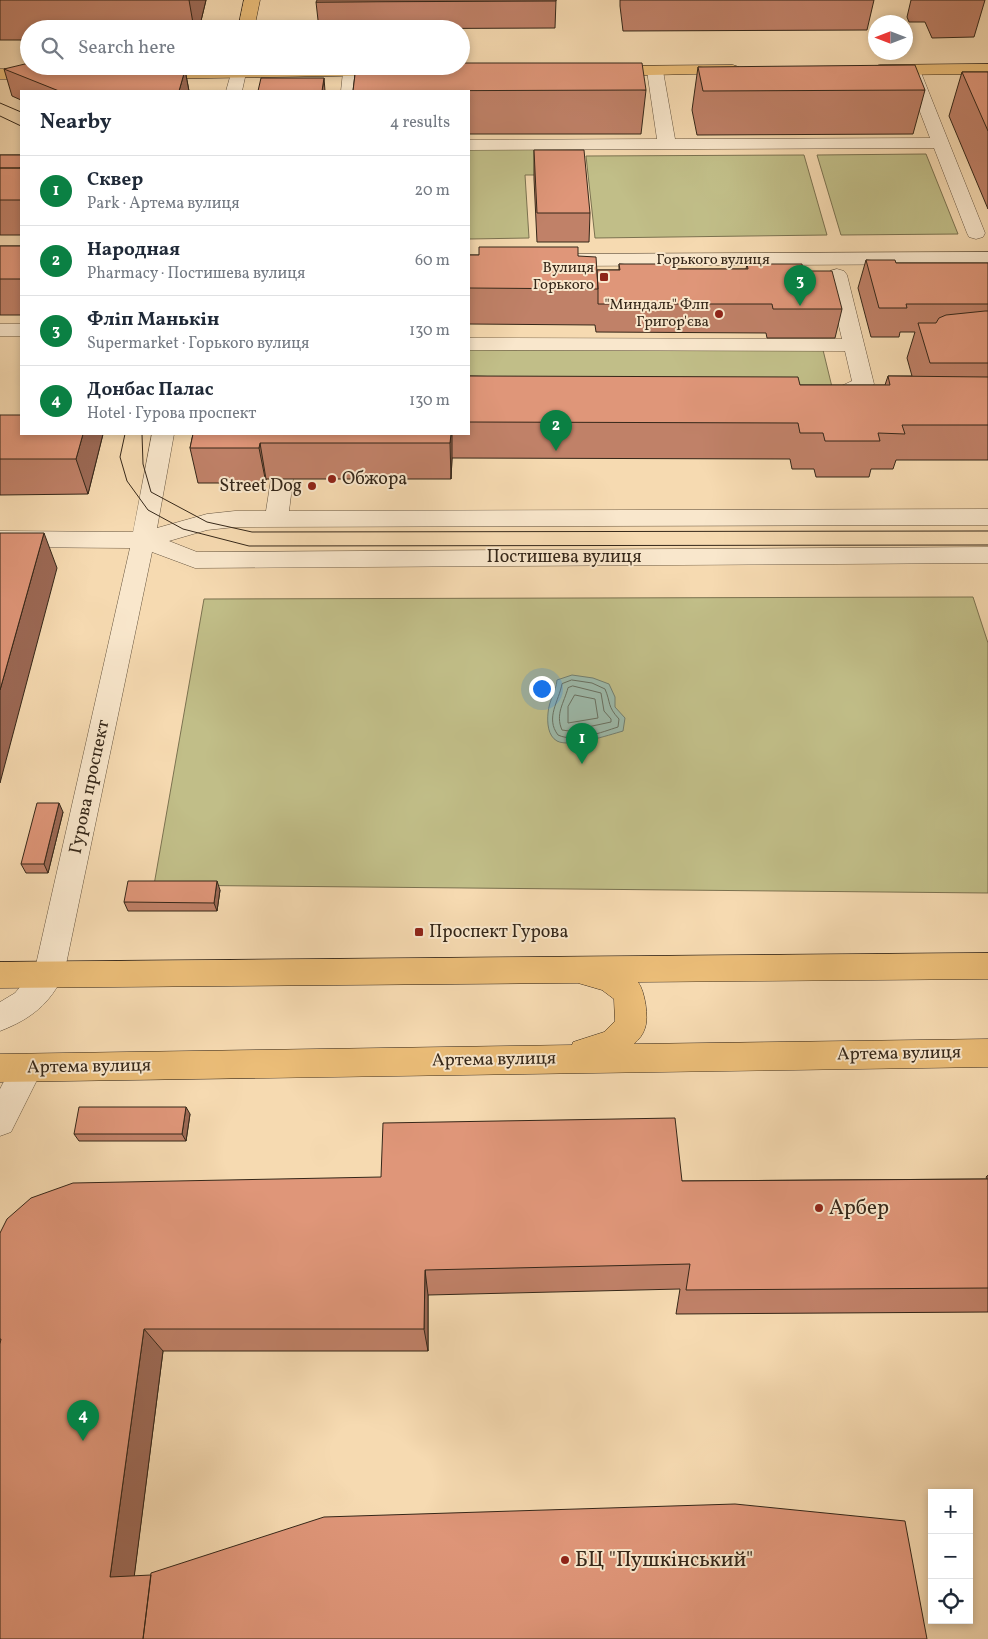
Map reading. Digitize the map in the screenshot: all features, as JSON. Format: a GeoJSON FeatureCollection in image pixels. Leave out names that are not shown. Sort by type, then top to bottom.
{"type":"FeatureCollection","features":[{"type":"Feature","properties":{"kind":"main road"},"geometry":{"type":"LineString","coordinates":[[248,20],[252,0]]}},
{"type":"Feature","properties":{"kind":"main road"},"geometry":{"type":"LineString","coordinates":[[862,70],[988,69]]}},
{"type":"Feature","properties":{"kind":"main road"},"geometry":{"type":"LineString","coordinates":[[587,71],[744,70]]}},
{"type":"Feature","properties":{"kind":"main road"},"geometry":{"type":"LineString","coordinates":[[0,74],[20,74]]}},
{"type":"Feature","properties":{"kind":"main road"},"geometry":{"type":"LineString","coordinates":[[0,975],[562,968],[988,966]]}},
{"type":"Feature","properties":{"kind":"main road"},"geometry":{"type":"LineString","coordinates":[[560,1058],[614,1043],[631,1026],[629,993],[610,978],[562,968]]}},
{"type":"Feature","properties":{"kind":"main road","name":"Артема вулиця"},"geometry":{"type":"LineString","coordinates":[[14,1068],[560,1058],[988,1053]]}},
{"type":"Feature","properties":{"kind":"street"},"geometry":{"type":"LineString","coordinates":[[912,70],[976,233]]}},
{"type":"Feature","properties":{"kind":"street"},"geometry":{"type":"LineString","coordinates":[[655,71],[667,144]]}},
{"type":"Feature","properties":{"kind":"street"},"geometry":{"type":"LineString","coordinates":[[234,90],[238,75]]}},
{"type":"Feature","properties":{"kind":"street"},"geometry":{"type":"LineString","coordinates":[[349,90],[351,75]]}},
{"type":"Feature","properties":{"kind":"street"},"geometry":{"type":"LineString","coordinates":[[470,145],[941,143]]}},
{"type":"Feature","properties":{"kind":"street","name":"Горького вулиця"},"geometry":{"type":"LineString","coordinates":[[537,260],[988,258]]}},
{"type":"Feature","properties":{"kind":"street"},"geometry":{"type":"LineString","coordinates":[[804,394],[843,394],[864,384],[836,275]]}},
{"type":"Feature","properties":{"kind":"street"},"geometry":{"type":"LineString","coordinates":[[0,330],[20,330]]}},
{"type":"Feature","properties":{"kind":"street"},"geometry":{"type":"LineString","coordinates":[[470,344],[854,345]]}},
{"type":"Feature","properties":{"kind":"street"},"geometry":{"type":"LineString","coordinates":[[143,540],[163,435]]}},
{"type":"Feature","properties":{"kind":"street"},"geometry":{"type":"LineString","coordinates":[[276,518],[282,479]]}},
{"type":"Feature","properties":{"kind":"street","name":"Постишева вулиця"},"geometry":{"type":"LineString","coordinates":[[0,539],[143,540],[207,522],[235,518],[988,517]]}},
{"type":"Feature","properties":{"kind":"street","name":"Постишева вулиця"},"geometry":{"type":"LineString","coordinates":[[143,540],[195,560],[988,555]]}},
{"type":"Feature","properties":{"kind":"street","name":"Гурова проспект"},"geometry":{"type":"LineString","coordinates":[[49,974],[143,540]]}},
{"type":"Feature","properties":{"kind":"street"},"geometry":{"type":"LineString","coordinates":[[0,1017],[26,1003],[49,974]]}},
{"type":"Feature","properties":{"kind":"street"},"geometry":{"type":"LineString","coordinates":[[0,1121],[14,1068]]}},
{"type":"Feature","properties":{"kind":"shaded area"},"geometry":{"type":"Polygon","coordinates":[[[577,148],[579,175],[525,175],[529,238],[470,239],[470,149],[577,148]]]}},
{"type":"Feature","properties":{"kind":"shaded area"},"geometry":{"type":"Polygon","coordinates":[[[926,154],[958,234],[841,235],[817,155],[926,154]]]}},
{"type":"Feature","properties":{"kind":"shaded area"},"geometry":{"type":"Polygon","coordinates":[[[804,155],[827,235],[595,238],[586,156],[804,155]]]}},
{"type":"Feature","properties":{"kind":"shaded area"},"geometry":{"type":"Polygon","coordinates":[[[470,349],[823,350],[832,387],[470,386],[470,349]]]}},
{"type":"Feature","properties":{"kind":"shaded area"},"geometry":{"type":"Polygon","coordinates":[[[973,597],[988,643],[988,893],[154,885],[204,599],[973,597]]]}},
{"type":"Feature","properties":{"kind":"water"},"geometry":{"type":"Polygon","coordinates":[[[572,675],[593,678],[609,684],[615,697],[615,707],[625,718],[623,731],[580,742],[563,743],[554,739],[548,725],[550,704],[557,680],[572,675]]]}},
{"type":"Feature","properties":{"kind":"building"},"geometry":{"type":"Polygon","coordinates":[[[317,0],[556,0],[556,1],[316,2],[317,0]]]}},
{"type":"Feature","properties":{"kind":"building"},"geometry":{"type":"Polygon","coordinates":[[[470,63],[642,63],[646,90],[470,91],[353,90],[355,75],[470,75],[470,63]]]}},
{"type":"Feature","properties":{"kind":"building"},"geometry":{"type":"Polygon","coordinates":[[[20,65],[20,75],[184,75],[179,90],[56,90],[4,69],[20,65]]]}},
{"type":"Feature","properties":{"kind":"building"},"geometry":{"type":"Polygon","coordinates":[[[915,65],[925,90],[703,91],[698,67],[915,65]]]}},
{"type":"Feature","properties":{"kind":"building"},"geometry":{"type":"Polygon","coordinates":[[[962,72],[988,72],[988,131],[962,72]]]}},
{"type":"Feature","properties":{"kind":"building"},"geometry":{"type":"Polygon","coordinates":[[[261,78],[324,78],[322,90],[258,90],[261,78]]]}},
{"type":"Feature","properties":{"kind":"building"},"geometry":{"type":"Polygon","coordinates":[[[534,150],[584,150],[590,213],[537,213],[534,150]]]}},
{"type":"Feature","properties":{"kind":"building"},"geometry":{"type":"Polygon","coordinates":[[[0,155],[20,155],[20,168],[0,168],[0,155]]]}},
{"type":"Feature","properties":{"kind":"building"},"geometry":{"type":"Polygon","coordinates":[[[0,168],[20,168],[20,200],[0,200],[0,168]]]}},
{"type":"Feature","properties":{"kind":"building"},"geometry":{"type":"Polygon","coordinates":[[[0,246],[20,246],[20,279],[0,279],[0,246]]]}},
{"type":"Feature","properties":{"kind":"building"},"geometry":{"type":"Polygon","coordinates":[[[479,247],[578,247],[578,256],[596,257],[598,289],[470,288],[470,255],[479,255],[479,247]]]}},
{"type":"Feature","properties":{"kind":"building"},"geometry":{"type":"Polygon","coordinates":[[[866,260],[895,260],[896,263],[988,263],[988,304],[906,304],[907,308],[879,308],[866,260]]]}},
{"type":"Feature","properties":{"kind":"building"},"geometry":{"type":"Polygon","coordinates":[[[619,264],[675,264],[676,269],[748,269],[747,264],[802,264],[803,271],[832,271],[842,309],[773,309],[772,304],[598,304],[597,270],[620,270],[619,264]]]}},
{"type":"Feature","properties":{"kind":"building"},"geometry":{"type":"Polygon","coordinates":[[[988,311],[988,363],[930,363],[918,323],[936,323],[939,318],[946,315],[988,311]]]}},
{"type":"Feature","properties":{"kind":"building"},"geometry":{"type":"Polygon","coordinates":[[[470,376],[798,377],[800,385],[890,385],[888,376],[988,377],[988,425],[902,425],[905,434],[878,433],[880,441],[825,441],[823,433],[800,433],[798,423],[470,422],[470,376]]]}},
{"type":"Feature","properties":{"kind":"building"},"geometry":{"type":"Polygon","coordinates":[[[0,415],[20,415],[20,435],[83,435],[76,459],[0,459],[0,415]]]}},
{"type":"Feature","properties":{"kind":"building"},"geometry":{"type":"Polygon","coordinates":[[[193,435],[451,435],[450,443],[260,443],[259,448],[190,448],[193,435]]]}},
{"type":"Feature","properties":{"kind":"building"},"geometry":{"type":"Polygon","coordinates":[[[0,533],[44,533],[0,690],[0,533]]]}},
{"type":"Feature","properties":{"kind":"building"},"geometry":{"type":"Polygon","coordinates":[[[37,803],[59,803],[44,864],[21,864],[37,803]]]}},
{"type":"Feature","properties":{"kind":"building"},"geometry":{"type":"Polygon","coordinates":[[[128,881],[217,881],[214,903],[124,902],[128,881]]]}},
{"type":"Feature","properties":{"kind":"building"},"geometry":{"type":"Polygon","coordinates":[[[79,1107],[186,1107],[182,1134],[74,1134],[79,1107]]]}},
{"type":"Feature","properties":{"kind":"building"},"geometry":{"type":"Polygon","coordinates":[[[675,1118],[682,1181],[988,1179],[988,1288],[686,1290],[690,1264],[425,1270],[424,1329],[144,1329],[110,1577],[151,1575],[143,1639],[0,1639],[0,1233],[7,1219],[31,1198],[73,1183],[381,1177],[383,1123],[675,1118]]]}},
{"type":"Feature","properties":{"kind":"building","name":"БЦ \"Пушкінський\""},"geometry":{"type":"Polygon","coordinates":[[[735,1504],[905,1521],[927,1639],[143,1639],[151,1573],[324,1517],[735,1504]]]}},
{"type":"Feature","properties":{"kind":"tram line"},"geometry":{"type":"LineString","coordinates":[[0,103],[20,112]]}},
{"type":"Feature","properties":{"kind":"tram line"},"geometry":{"type":"LineString","coordinates":[[0,116],[20,126]]}},
{"type":"Feature","properties":{"kind":"tram line"},"geometry":{"type":"LineString","coordinates":[[125,435],[120,457],[127,481],[148,510],[183,529],[249,546],[988,545]]}},
{"type":"Feature","properties":{"kind":"tram line"},"geometry":{"type":"LineString","coordinates":[[142,435],[143,464],[151,492],[207,522],[252,532],[988,531]]}},
{"type":"Feature","properties":{"kind":"place","name":"Вулиця Горького"},"geometry":{"type":"Point","coordinates":[604,277]}},
{"type":"Feature","properties":{"kind":"place","name":"Фліп Манькін"},"geometry":{"type":"Point","coordinates":[800,306]}},
{"type":"Feature","properties":{"kind":"place","name":"\"Миндаль\" Флп Григор'єва"},"geometry":{"type":"Point","coordinates":[719,314]}},
{"type":"Feature","properties":{"kind":"place","name":"Народная"},"geometry":{"type":"Point","coordinates":[556,451]}},
{"type":"Feature","properties":{"kind":"place","name":"Обжора"},"geometry":{"type":"Point","coordinates":[332,479]}},
{"type":"Feature","properties":{"kind":"place","name":"Street Dog"},"geometry":{"type":"Point","coordinates":[312,486]}},
{"type":"Feature","properties":{"kind":"place","name":"Сквер"},"geometry":{"type":"Point","coordinates":[582,764]}},
{"type":"Feature","properties":{"kind":"place","name":"Проспект Гурова"},"geometry":{"type":"Point","coordinates":[419,932]}},
{"type":"Feature","properties":{"kind":"place","name":"Арбер"},"geometry":{"type":"Point","coordinates":[819,1208]}},
{"type":"Feature","properties":{"kind":"place","name":"Донбас Палас"},"geometry":{"type":"Point","coordinates":[83,1441]}},
{"type":"Feature","properties":{"kind":"place","name":"БЦ \"Пушкінський\""},"geometry":{"type":"Point","coordinates":[565,1560]}}]}
